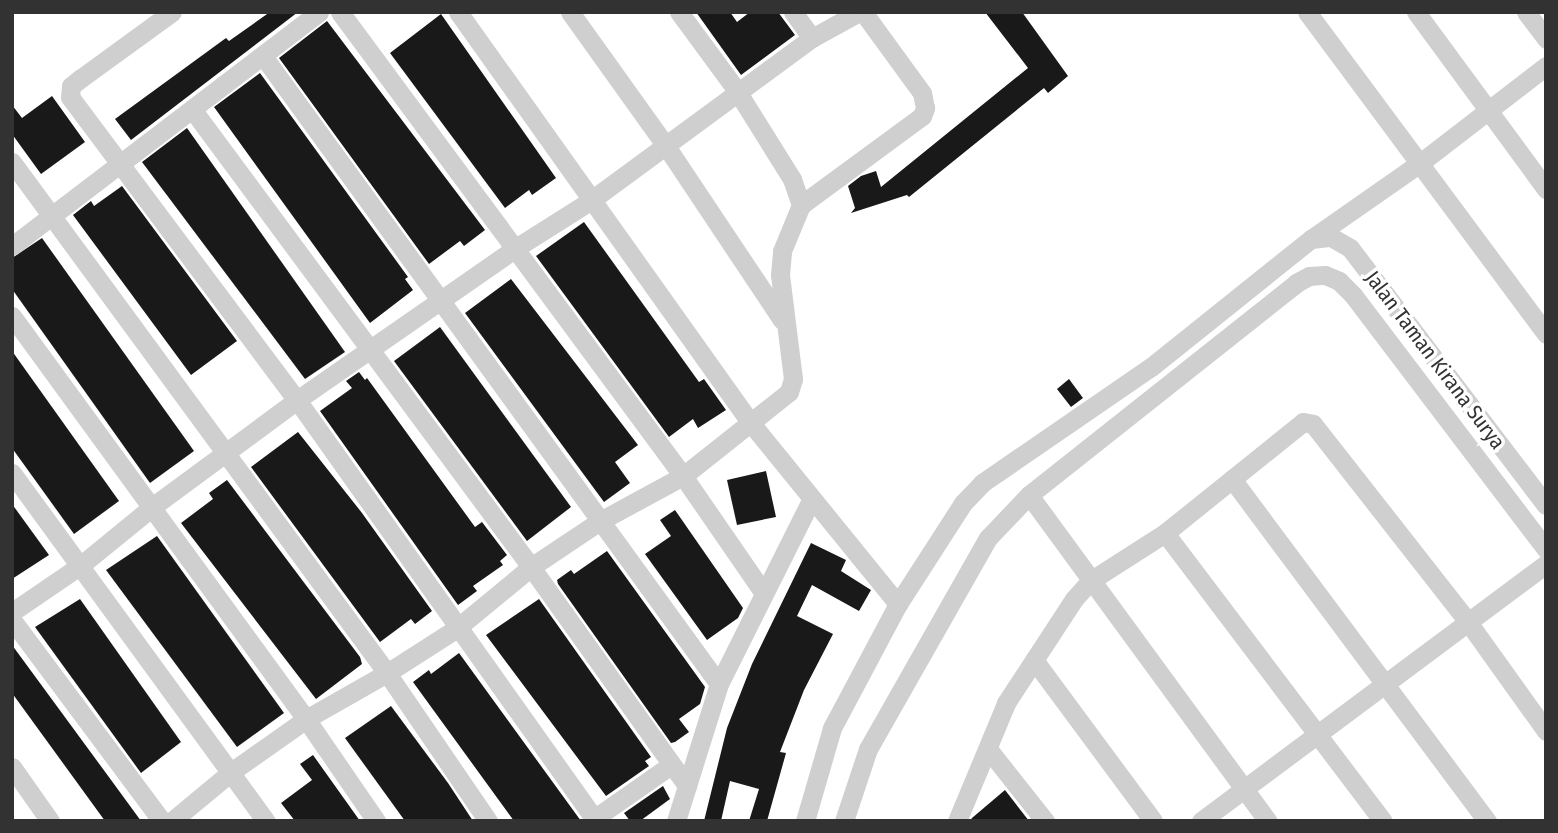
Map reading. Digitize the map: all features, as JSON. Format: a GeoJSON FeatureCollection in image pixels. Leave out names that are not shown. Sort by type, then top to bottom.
{"type":"FeatureCollection","features":[{"type":"Feature","properties":{"kind":"street"},"geometry":{"type":"LineString","coordinates":[[172,12],[71,86],[70,97],[297,400],[596,820],[671,765]]}},
{"type":"Feature","properties":{"kind":"street"},"geometry":{"type":"LineString","coordinates":[[12,246],[319,12]]}},
{"type":"Feature","properties":{"kind":"street"},"geometry":{"type":"LineString","coordinates":[[341,12],[683,476],[763,592]]}},
{"type":"Feature","properties":{"kind":"street"},"geometry":{"type":"LineString","coordinates":[[457,12],[750,422],[898,604]]}},
{"type":"Feature","properties":{"kind":"street"},"geometry":{"type":"LineString","coordinates":[[570,12],[666,146],[785,324]]}},
{"type":"Feature","properties":{"kind":"street"},"geometry":{"type":"LineString","coordinates":[[679,12],[737,91],[792,179],[802,205]]}},
{"type":"Feature","properties":{"kind":"street"},"geometry":{"type":"LineString","coordinates":[[793,12],[812,38]]}},
{"type":"Feature","properties":{"kind":"street"},"geometry":{"type":"LineString","coordinates":[[12,612],[81,565],[152,507],[297,400],[372,351],[514,249],[590,201],[812,38],[862,12]]}},
{"type":"Feature","properties":{"kind":"street"},"geometry":{"type":"LineString","coordinates":[[862,12],[874,19],[881,18],[884,12]]}},
{"type":"Feature","properties":{"kind":"street"},"geometry":{"type":"LineString","coordinates":[[172,821],[231,772],[306,719],[387,673],[457,628],[531,567],[600,521],[683,476],[789,392],[793,379],[780,275],[782,251],[802,205],[922,117],[925,108],[922,93],[862,12]]}},
{"type":"Feature","properties":{"kind":"street"},"geometry":{"type":"LineString","coordinates":[[1307,12],[1546,334]]}},
{"type":"Feature","properties":{"kind":"street"},"geometry":{"type":"LineString","coordinates":[[1416,12],[1546,189]]}},
{"type":"Feature","properties":{"kind":"street"},"geometry":{"type":"LineString","coordinates":[[1526,12],[1546,39]]}},
{"type":"Feature","properties":{"kind":"street"},"geometry":{"type":"LineString","coordinates":[[263,56],[719,684]]}},
{"type":"Feature","properties":{"kind":"street"},"geometry":{"type":"LineString","coordinates":[[805,821],[832,728],[898,604],[949,520],[982,483],[1151,367],[1311,239],[1420,163],[1546,66]]}},
{"type":"Feature","properties":{"kind":"street"},"geometry":{"type":"LineString","coordinates":[[192,109],[531,567],[687,786]]}},
{"type":"Feature","properties":{"kind":"street"},"geometry":{"type":"LineString","coordinates":[[12,162],[387,673],[488,821]]}},
{"type":"Feature","properties":{"kind":"street","name":"Jalan Taman Kirana Surya"},"geometry":{"type":"LineString","coordinates":[[1311,239],[1331,237],[1350,248],[1546,505]]}},
{"type":"Feature","properties":{"kind":"street","name":"Jalan Taman Kirana Surya"},"geometry":{"type":"LineString","coordinates":[[1029,495],[1296,283],[1309,276],[1325,275],[1339,281],[1353,295],[1546,549]]}},
{"type":"Feature","properties":{"kind":"street"},"geometry":{"type":"LineString","coordinates":[[12,316],[306,719],[376,821]]}},
{"type":"Feature","properties":{"kind":"street"},"geometry":{"type":"LineString","coordinates":[[957,821],[1006,703],[1074,599],[1090,581],[1165,533],[1303,422],[1313,424],[1468,622],[1546,731]]}},
{"type":"Feature","properties":{"kind":"street"},"geometry":{"type":"LineString","coordinates":[[12,473],[266,821]]}},
{"type":"Feature","properties":{"kind":"street"},"geometry":{"type":"LineString","coordinates":[[1232,479],[1387,682],[1487,821]]}},
{"type":"Feature","properties":{"kind":"street"},"geometry":{"type":"LineString","coordinates":[[844,821],[869,749],[988,538],[1029,495],[1268,821]]}},
{"type":"Feature","properties":{"kind":"street"},"geometry":{"type":"LineString","coordinates":[[676,821],[719,684],[811,500]]}},
{"type":"Feature","properties":{"kind":"street"},"geometry":{"type":"LineString","coordinates":[[1165,533],[1383,821]]}},
{"type":"Feature","properties":{"kind":"street"},"geometry":{"type":"LineString","coordinates":[[1201,821],[1546,564]]}},
{"type":"Feature","properties":{"kind":"street"},"geometry":{"type":"LineString","coordinates":[[12,620],[162,821]]}},
{"type":"Feature","properties":{"kind":"street"},"geometry":{"type":"LineString","coordinates":[[1034,660],[1153,821]]}},
{"type":"Feature","properties":{"kind":"street"},"geometry":{"type":"LineString","coordinates":[[988,749],[1045,821]]}},
{"type":"Feature","properties":{"kind":"street"},"geometry":{"type":"LineString","coordinates":[[12,767],[50,821]]}},
{"type":"Feature","properties":{"kind":"building"},"geometry":{"type":"Polygon","coordinates":[[[270,12],[298,12],[131,140],[115,119],[226,38],[229,41],[270,12]]]}},
{"type":"Feature","properties":{"kind":"building"},"geometry":{"type":"Polygon","coordinates":[[[696,12],[730,12],[737,22],[750,12],[778,12],[795,35],[741,75],[696,12]]]}},
{"type":"Feature","properties":{"kind":"building"},"geometry":{"type":"Polygon","coordinates":[[[985,12],[1022,12],[1068,76],[1048,93],[1044,88],[909,197],[907,195],[851,213],[855,208],[848,186],[861,176],[876,171],[881,187],[1028,68],[985,12]]]}},
{"type":"Feature","properties":{"kind":"building"},"geometry":{"type":"Polygon","coordinates":[[[441,14],[556,178],[532,195],[529,190],[505,208],[390,53],[441,14]]]}},
{"type":"Feature","properties":{"kind":"building"},"geometry":{"type":"Polygon","coordinates":[[[327,21],[485,230],[464,246],[460,241],[429,264],[279,58],[327,21]]]}},
{"type":"Feature","properties":{"kind":"building"},"geometry":{"type":"Polygon","coordinates":[[[260,73],[408,277],[405,279],[413,290],[370,323],[214,107],[260,73]]]}},
{"type":"Feature","properties":{"kind":"building"},"geometry":{"type":"Polygon","coordinates":[[[52,96],[85,142],[41,174],[12,134],[12,105],[22,118],[52,96]]]}},
{"type":"Feature","properties":{"kind":"building"},"geometry":{"type":"Polygon","coordinates":[[[187,128],[345,352],[305,379],[142,162],[187,128]]]}},
{"type":"Feature","properties":{"kind":"building"},"geometry":{"type":"Polygon","coordinates":[[[122,186],[237,341],[191,375],[73,215],[91,201],[94,206],[122,186]]]}},
{"type":"Feature","properties":{"kind":"building"},"geometry":{"type":"Polygon","coordinates":[[[584,222],[699,382],[704,379],[726,410],[698,428],[693,419],[669,437],[536,256],[584,222]]]}},
{"type":"Feature","properties":{"kind":"building"},"geometry":{"type":"Polygon","coordinates":[[[42,238],[194,451],[150,483],[12,289],[12,258],[42,238]]]}},
{"type":"Feature","properties":{"kind":"building"},"geometry":{"type":"Polygon","coordinates":[[[511,279],[638,445],[615,462],[630,483],[604,502],[465,313],[511,279]]]}},
{"type":"Feature","properties":{"kind":"building"},"geometry":{"type":"Polygon","coordinates":[[[440,327],[571,507],[527,541],[394,361],[440,327]]]}},
{"type":"Feature","properties":{"kind":"building"},"geometry":{"type":"Polygon","coordinates":[[[12,351],[119,501],[74,534],[12,448],[12,351]]]}},
{"type":"Feature","properties":{"kind":"building"},"geometry":{"type":"Polygon","coordinates":[[[359,372],[365,380],[367,378],[475,527],[482,522],[507,555],[500,561],[503,565],[473,586],[477,591],[458,605],[320,411],[352,388],[346,381],[359,372]]]}},
{"type":"Feature","properties":{"kind":"building"},"geometry":{"type":"Polygon","coordinates":[[[1069,379],[1083,398],[1071,407],[1057,389],[1069,379]]]}},
{"type":"Feature","properties":{"kind":"building"},"geometry":{"type":"Polygon","coordinates":[[[298,432],[362,513],[432,611],[415,624],[411,619],[380,642],[251,467],[298,432]]]}},
{"type":"Feature","properties":{"kind":"building"},"geometry":{"type":"Polygon","coordinates":[[[766,471],[776,517],[737,525],[727,480],[766,471]]]}},
{"type":"Feature","properties":{"kind":"building"},"geometry":{"type":"Polygon","coordinates":[[[227,480],[360,657],[362,664],[316,699],[181,523],[213,499],[209,493],[227,480]]]}},
{"type":"Feature","properties":{"kind":"building"},"geometry":{"type":"Polygon","coordinates":[[[12,504],[49,555],[12,579],[12,504]]]}},
{"type":"Feature","properties":{"kind":"building"},"geometry":{"type":"Polygon","coordinates":[[[675,510],[743,608],[738,618],[707,640],[645,554],[671,536],[660,520],[675,510]]]}},
{"type":"Feature","properties":{"kind":"building"},"geometry":{"type":"Polygon","coordinates":[[[157,536],[284,713],[237,747],[106,570],[157,536]]]}},
{"type":"Feature","properties":{"kind":"building"},"geometry":{"type":"Polygon","coordinates":[[[811,543],[846,560],[841,571],[871,590],[859,611],[812,585],[797,616],[833,634],[804,690],[780,752],[786,753],[767,821],[749,821],[759,789],[730,781],[721,821],[704,821],[727,728],[752,664],[811,543]]]}},
{"type":"Feature","properties":{"kind":"building"},"geometry":{"type":"Polygon","coordinates":[[[607,551],[705,687],[700,704],[679,719],[689,732],[675,742],[671,743],[558,584],[557,580],[571,570],[574,574],[607,551]]]}},
{"type":"Feature","properties":{"kind":"building"},"geometry":{"type":"Polygon","coordinates":[[[80,599],[181,742],[141,773],[35,627],[80,599]]]}},
{"type":"Feature","properties":{"kind":"building"},"geometry":{"type":"Polygon","coordinates":[[[539,599],[651,757],[645,761],[649,766],[606,796],[486,635],[539,599]]]}},
{"type":"Feature","properties":{"kind":"building"},"geometry":{"type":"Polygon","coordinates":[[[12,645],[141,821],[105,821],[12,693],[12,645]]]}},
{"type":"Feature","properties":{"kind":"building"},"geometry":{"type":"Polygon","coordinates":[[[459,653],[581,821],[514,821],[413,682],[429,670],[431,674],[459,653]]]}},
{"type":"Feature","properties":{"kind":"building"},"geometry":{"type":"Polygon","coordinates":[[[391,706],[473,821],[405,821],[345,738],[391,706]]]}},
{"type":"Feature","properties":{"kind":"building"},"geometry":{"type":"Polygon","coordinates":[[[313,755],[360,821],[295,821],[281,803],[312,780],[300,764],[313,755]]]}},
{"type":"Feature","properties":{"kind":"building"},"geometry":{"type":"Polygon","coordinates":[[[663,786],[670,799],[640,821],[630,821],[624,813],[663,786]]]}},
{"type":"Feature","properties":{"kind":"building"},"geometry":{"type":"Polygon","coordinates":[[[1005,790],[1029,821],[970,821],[972,818],[1005,790]]]}}]}
